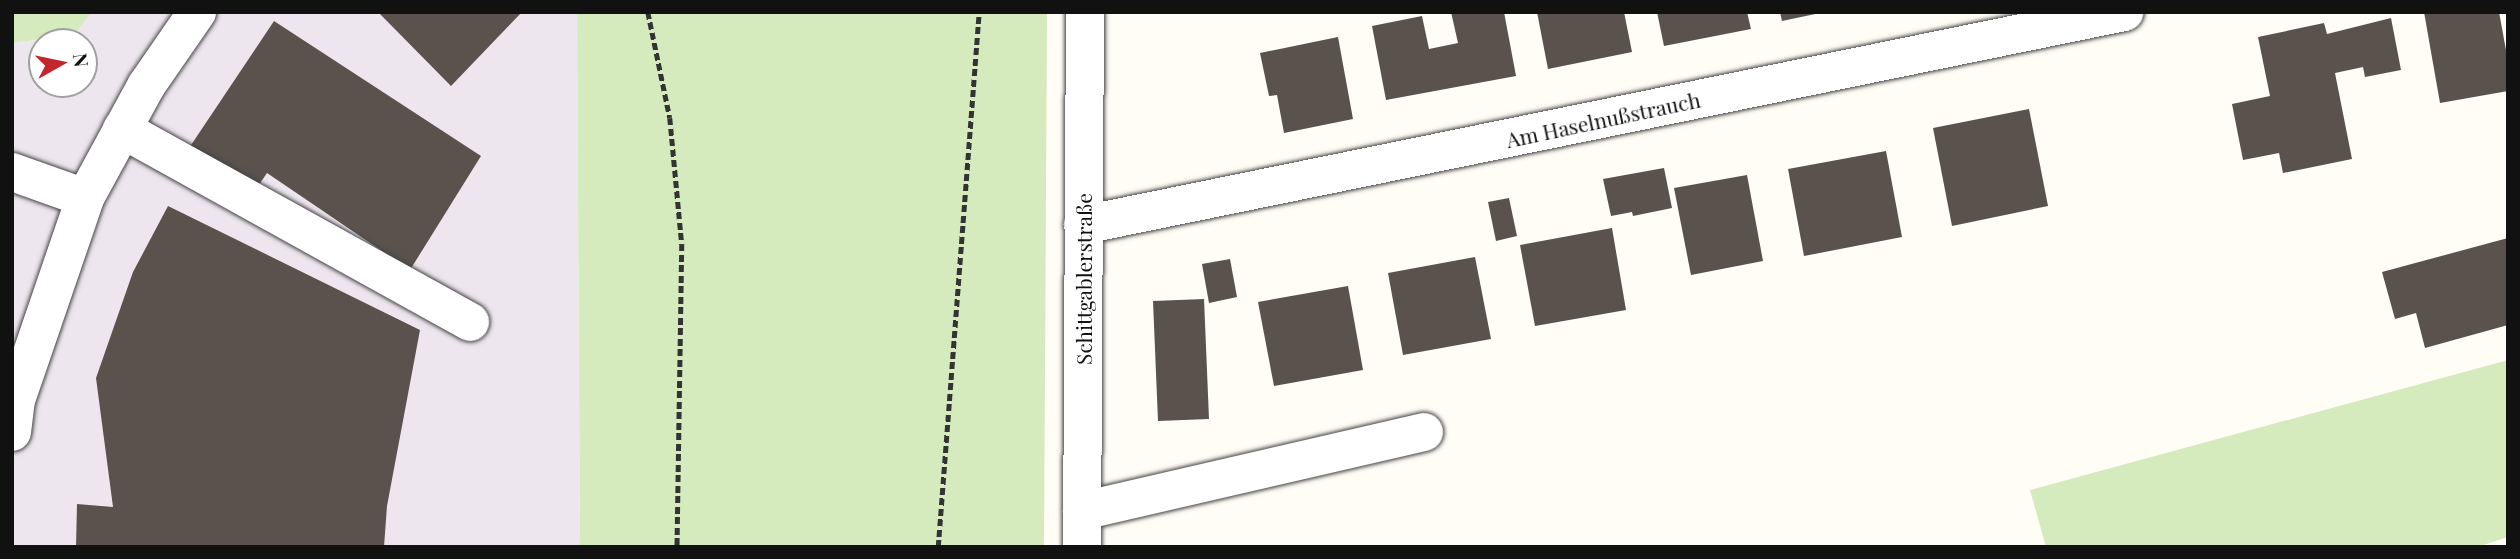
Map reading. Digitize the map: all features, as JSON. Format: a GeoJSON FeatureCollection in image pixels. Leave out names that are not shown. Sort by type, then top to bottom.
{"type":"FeatureCollection","features":[{"type":"Feature","properties":{"kind":"street"},"geometry":{"type":"LineString","coordinates":[[12,432],[16,400],[85,198],[146,86],[197,12]]}},
{"type":"Feature","properties":{"kind":"street","name":"Schittgablerstraße"},"geometry":{"type":"LineString","coordinates":[[1082,529],[1085,12]]}},
{"type":"Feature","properties":{"kind":"street","name":"Am Haselnußstrauch"},"geometry":{"type":"LineString","coordinates":[[1083,225],[2124,12]]}},
{"type":"Feature","properties":{"kind":"street"},"geometry":{"type":"LineString","coordinates":[[122,129],[470,322]]}},
{"type":"Feature","properties":{"kind":"street"},"geometry":{"type":"LineString","coordinates":[[12,172],[85,198]]}},
{"type":"Feature","properties":{"kind":"street"},"geometry":{"type":"LineString","coordinates":[[1082,529],[1423,432]]}},
{"type":"Feature","properties":{"kind":"path"},"geometry":{"type":"LineString","coordinates":[[649,12],[670,118],[682,244],[677,547]]}},
{"type":"Feature","properties":{"kind":"path"},"geometry":{"type":"LineString","coordinates":[[938,547],[979,12]]}},
{"type":"Feature","properties":{"kind":"shaded area"},"geometry":{"type":"Polygon","coordinates":[[[92,12],[577,12],[580,547],[12,547],[12,43],[28,41],[28,98],[98,98],[98,28],[79,28],[92,12]]]}},
{"type":"Feature","properties":{"kind":"green space"},"geometry":{"type":"Polygon","coordinates":[[[12,12],[92,12],[79,28],[28,28],[28,41],[12,43],[12,12]]]}},
{"type":"Feature","properties":{"kind":"green space"},"geometry":{"type":"Polygon","coordinates":[[[577,12],[1047,12],[1044,547],[580,547],[577,12]]]}},
{"type":"Feature","properties":{"kind":"green space"},"geometry":{"type":"Polygon","coordinates":[[[2508,360],[2508,537],[2477,547],[2046,547],[2030,490],[2508,360]]]}},
{"type":"Feature","properties":{"kind":"building"},"geometry":{"type":"Polygon","coordinates":[[[378,12],[522,12],[451,86],[378,12]]]}},
{"type":"Feature","properties":{"kind":"building"},"geometry":{"type":"Polygon","coordinates":[[[1451,12],[1504,12],[1516,76],[1386,100],[1372,26],[1422,16],[1429,49],[1458,43],[1451,12]]]}},
{"type":"Feature","properties":{"kind":"building"},"geometry":{"type":"Polygon","coordinates":[[[1537,12],[1624,12],[1632,52],[1548,69],[1537,12]]]}},
{"type":"Feature","properties":{"kind":"building"},"geometry":{"type":"Polygon","coordinates":[[[1657,12],[1747,12],[1751,29],[1664,46],[1657,12]]]}},
{"type":"Feature","properties":{"kind":"building"},"geometry":{"type":"Polygon","coordinates":[[[1780,12],[1820,12],[1820,13],[1782,21],[1780,12]]]}},
{"type":"Feature","properties":{"kind":"building"},"geometry":{"type":"Polygon","coordinates":[[[2424,12],[2499,12],[2508,61],[2508,91],[2440,103],[2424,12]]]}},
{"type":"Feature","properties":{"kind":"building"},"geometry":{"type":"Polygon","coordinates":[[[2391,18],[2401,70],[2365,77],[2363,67],[2335,73],[2352,159],[2283,173],[2279,153],[2243,160],[2232,104],[2270,96],[2258,37],[2324,23],[2327,34],[2391,18]]]}},
{"type":"Feature","properties":{"kind":"building"},"geometry":{"type":"Polygon","coordinates":[[[274,21],[481,156],[410,270],[267,173],[252,195],[185,154],[274,21]]]}},
{"type":"Feature","properties":{"kind":"building"},"geometry":{"type":"Polygon","coordinates":[[[1338,37],[1353,119],[1284,133],[1277,95],[1269,96],[1260,53],[1338,37]]]}},
{"type":"Feature","properties":{"kind":"building"},"geometry":{"type":"Polygon","coordinates":[[[2029,109],[2048,206],[1952,226],[1933,128],[2029,109]]]}},
{"type":"Feature","properties":{"kind":"building"},"geometry":{"type":"Polygon","coordinates":[[[1886,151],[1902,237],[1804,256],[1788,169],[1886,151]]]}},
{"type":"Feature","properties":{"kind":"building"},"geometry":{"type":"Polygon","coordinates":[[[1664,168],[1672,208],[1633,216],[1632,212],[1611,216],[1603,179],[1664,168]]]}},
{"type":"Feature","properties":{"kind":"building"},"geometry":{"type":"Polygon","coordinates":[[[1747,175],[1763,261],[1691,275],[1674,188],[1747,175]]]}},
{"type":"Feature","properties":{"kind":"building"},"geometry":{"type":"Polygon","coordinates":[[[1509,198],[1517,236],[1496,241],[1488,202],[1509,198]]]}},
{"type":"Feature","properties":{"kind":"building"},"geometry":{"type":"Polygon","coordinates":[[[168,206],[420,330],[387,506],[384,547],[76,547],[77,504],[113,507],[96,378],[133,272],[168,206]]]}},
{"type":"Feature","properties":{"kind":"building"},"geometry":{"type":"Polygon","coordinates":[[[1612,228],[1626,310],[1535,326],[1520,245],[1612,228]]]}},
{"type":"Feature","properties":{"kind":"building"},"geometry":{"type":"Polygon","coordinates":[[[2508,238],[2508,325],[2425,348],[2416,313],[2395,319],[2382,272],[2508,238]]]}},
{"type":"Feature","properties":{"kind":"building"},"geometry":{"type":"Polygon","coordinates":[[[1475,257],[1491,339],[1403,355],[1388,273],[1475,257]]]}},
{"type":"Feature","properties":{"kind":"building"},"geometry":{"type":"Polygon","coordinates":[[[1230,259],[1237,297],[1209,303],[1202,264],[1230,259]]]}},
{"type":"Feature","properties":{"kind":"building"},"geometry":{"type":"Polygon","coordinates":[[[1348,286],[1363,370],[1274,386],[1258,302],[1348,286]]]}},
{"type":"Feature","properties":{"kind":"building"},"geometry":{"type":"Polygon","coordinates":[[[1204,299],[1209,419],[1158,421],[1153,301],[1204,299]]]}}]}
